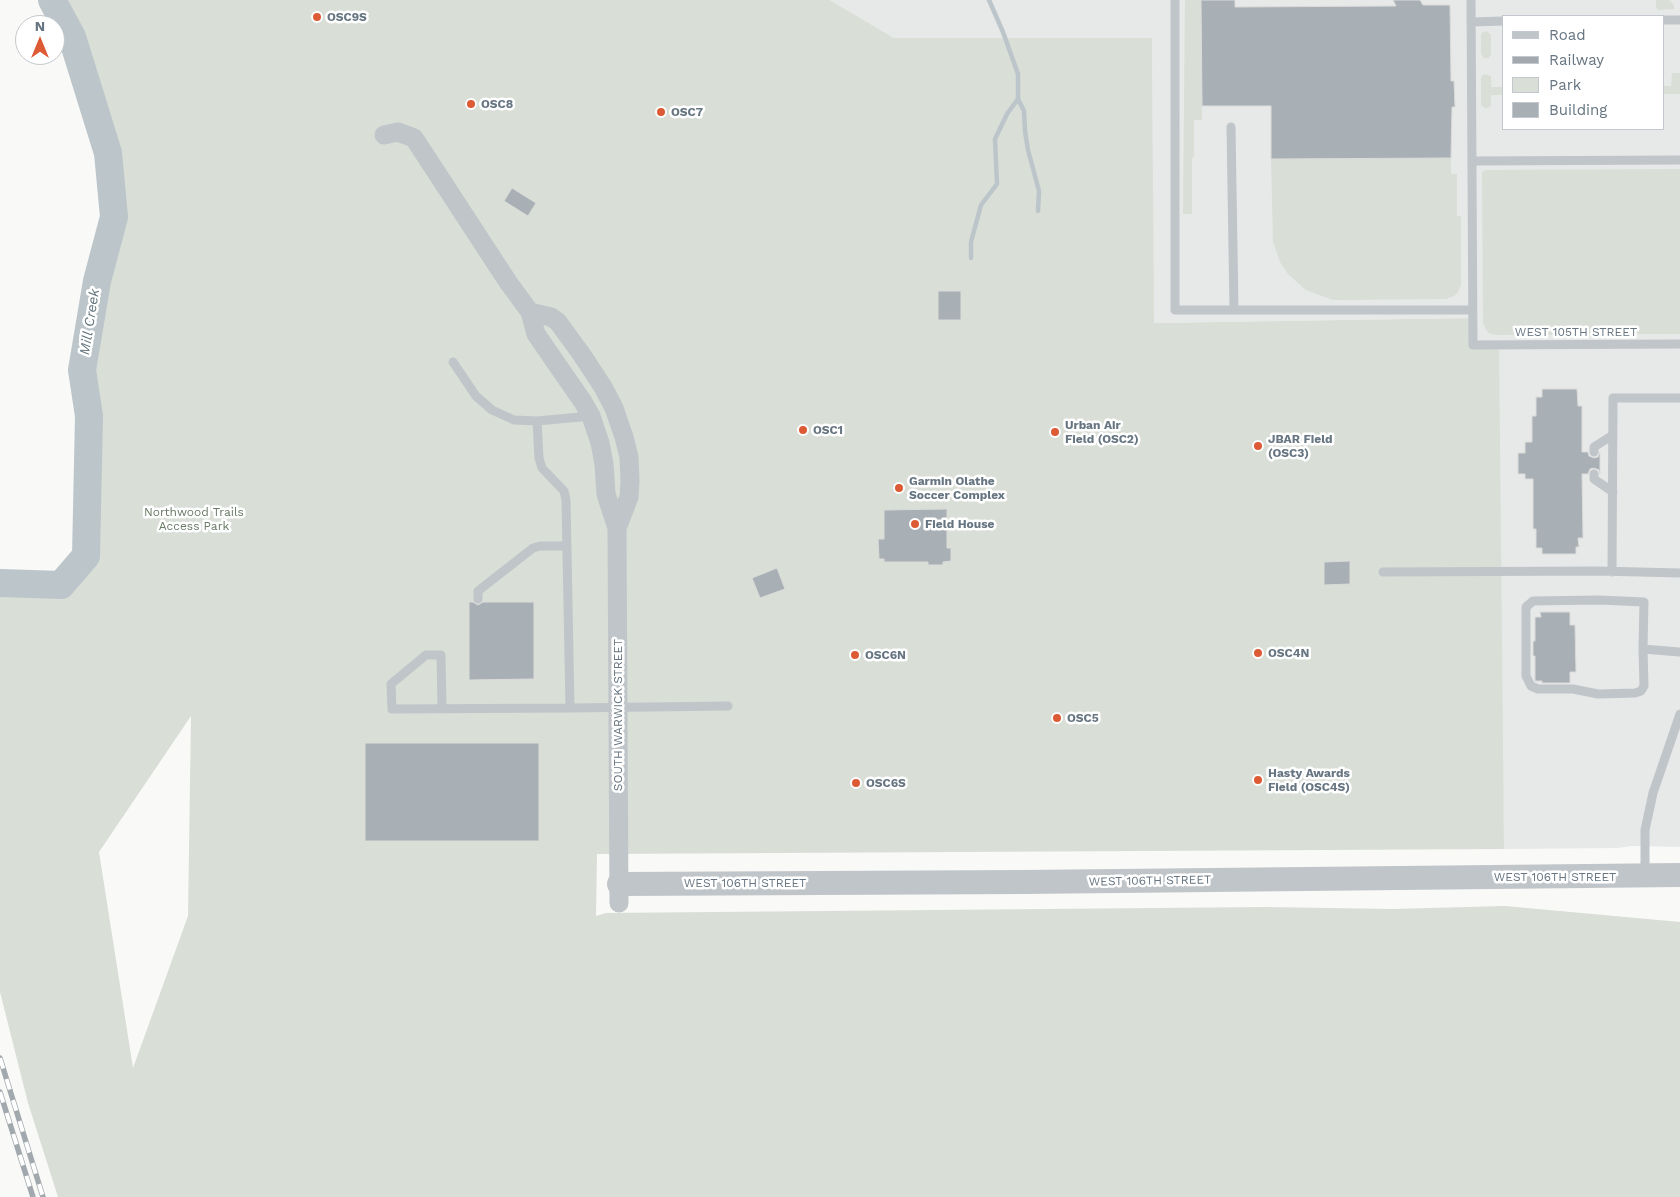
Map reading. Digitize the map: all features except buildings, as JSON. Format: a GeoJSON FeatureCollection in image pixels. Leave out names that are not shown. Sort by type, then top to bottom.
{"type":"FeatureCollection","features":[{"type":"Feature","properties":{"kind":"street"},"geometry":{"type":"LineString","coordinates":[[384,136],[398,132],[414,138],[508,282],[530,312]]}},
{"type":"Feature","properties":{"kind":"street","name":"SOUTH WARWICK STREET"},"geometry":{"type":"LineString","coordinates":[[617,528],[630,497],[630,481],[629,457],[614,408],[603,386],[566,332],[551,316],[530,312],[536,334],[575,388],[590,416],[600,443],[604,464],[606,494],[617,528],[619,894]]}},
{"type":"Feature","properties":{"kind":"street","name":"WEST 106TH STREET"},"geometry":{"type":"LineString","coordinates":[[619,894],[1014,882],[1680,875]]}},
{"type":"Feature","properties":{"kind":"lane"},"geometry":{"type":"LineString","coordinates":[[1175,0],[1175,310],[1472,310],[1471,0]]}},
{"type":"Feature","properties":{"kind":"lane"},"geometry":{"type":"LineString","coordinates":[[1665,20],[1680,20]]}},
{"type":"Feature","properties":{"kind":"lane"},"geometry":{"type":"LineString","coordinates":[[1471,22],[1502,21]]}},
{"type":"Feature","properties":{"kind":"lane"},"geometry":{"type":"LineString","coordinates":[[1231,127],[1234,310]]}},
{"type":"Feature","properties":{"kind":"lane"},"geometry":{"type":"LineString","coordinates":[[1472,162],[1680,160]]}},
{"type":"Feature","properties":{"kind":"lane","name":"WEST 105TH STREET"},"geometry":{"type":"LineString","coordinates":[[1472,310],[1473,345],[1680,344]]}},
{"type":"Feature","properties":{"kind":"lane"},"geometry":{"type":"LineString","coordinates":[[453,362],[476,396],[492,410],[514,420],[538,421],[590,416]]}},
{"type":"Feature","properties":{"kind":"lane"},"geometry":{"type":"LineString","coordinates":[[1612,572],[1613,398],[1680,398]]}},
{"type":"Feature","properties":{"kind":"lane"},"geometry":{"type":"LineString","coordinates":[[538,421],[539,458],[542,468],[564,491],[566,500],[570,708]]}},
{"type":"Feature","properties":{"kind":"lane"},"geometry":{"type":"LineString","coordinates":[[1594,452],[1594,447],[1613,435]]}},
{"type":"Feature","properties":{"kind":"lane"},"geometry":{"type":"LineString","coordinates":[[1594,474],[1594,479],[1613,492]]}},
{"type":"Feature","properties":{"kind":"lane"},"geometry":{"type":"LineString","coordinates":[[478,599],[478,591],[533,548],[540,546],[567,546]]}},
{"type":"Feature","properties":{"kind":"lane"},"geometry":{"type":"LineString","coordinates":[[1383,572],[1680,573]]}},
{"type":"Feature","properties":{"kind":"lane"},"geometry":{"type":"LineString","coordinates":[[1599,600],[1644,602],[1643,649],[1644,686],[1630,694],[1598,694],[1573,689],[1538,689],[1531,686],[1526,676],[1526,607],[1534,601],[1599,600]]}},
{"type":"Feature","properties":{"kind":"lane"},"geometry":{"type":"LineString","coordinates":[[1643,649],[1680,652]]}},
{"type":"Feature","properties":{"kind":"lane"},"geometry":{"type":"LineString","coordinates":[[442,708],[441,654],[426,655],[391,684],[392,708],[442,708],[570,708],[728,706]]}},
{"type":"Feature","properties":{"kind":"lane"},"geometry":{"type":"LineString","coordinates":[[1645,876],[1644,830],[1653,793],[1680,715]]}},
{"type":"Feature","properties":{"kind":"shaded area"},"geometry":{"type":"Polygon","coordinates":[[[830,0],[1680,0],[1680,847],[1632,846],[1618,848],[1504,849],[1501,693],[1472,318],[1153,323],[1152,38],[894,38],[830,0]]]}},
{"type":"Feature","properties":{"kind":"green space","name":"Garmin Olathe Soccer Complex"},"geometry":{"type":"Polygon","coordinates":[[[52,0],[830,0],[894,38],[1152,38],[1154,323],[1472,318],[1473,345],[1499,345],[1504,849],[597,854],[596,916],[606,913],[1266,907],[1392,909],[1505,906],[1680,922],[1680,1197],[58,1197],[28,1103],[0,992],[0,583],[61,585],[86,556],[89,416],[82,370],[97,281],[114,217],[108,153],[72,37],[65,24],[65,15],[60,15],[52,0]],[[191,716],[99,852],[133,1068],[188,916],[191,716]]]}},
{"type":"Feature","properties":{"kind":"green space"},"geometry":{"type":"Polygon","coordinates":[[[1185,0],[1201,0],[1202,120],[1194,120],[1192,214],[1183,214],[1185,0]]]}},
{"type":"Feature","properties":{"kind":"green space"},"geometry":{"type":"Polygon","coordinates":[[[1656,0],[1669,0],[1674,5],[1674,9],[1658,10],[1656,0]]]}},
{"type":"Feature","properties":{"kind":"green space"},"geometry":{"type":"Polygon","coordinates":[[[1486,31],[1491,35],[1491,54],[1489,58],[1484,58],[1481,54],[1481,34],[1486,31]]]}},
{"type":"Feature","properties":{"kind":"green space"},"geometry":{"type":"Polygon","coordinates":[[[1672,73],[1680,73],[1680,94],[1665,94],[1665,86],[1671,86],[1672,73]]]}},
{"type":"Feature","properties":{"kind":"green space"},"geometry":{"type":"Polygon","coordinates":[[[1484,74],[1491,76],[1491,87],[1502,87],[1502,95],[1491,95],[1491,105],[1489,108],[1481,105],[1481,77],[1484,74]]]}},
{"type":"Feature","properties":{"kind":"green space"},"geometry":{"type":"Polygon","coordinates":[[[1451,158],[1451,174],[1457,174],[1457,216],[1461,216],[1461,284],[1454,296],[1446,299],[1333,300],[1306,290],[1288,274],[1280,262],[1273,242],[1271,159],[1451,158]]]}},
{"type":"Feature","properties":{"kind":"green space"},"geometry":{"type":"Polygon","coordinates":[[[1680,169],[1680,334],[1635,334],[1632,333],[1632,330],[1626,330],[1626,333],[1623,334],[1497,335],[1490,334],[1486,330],[1483,323],[1483,171],[1680,169]]]}},
{"type":"Feature","properties":{"kind":"waterway","name":"Mill Creek"},"geometry":{"type":"LineString","coordinates":[[0,583],[61,585],[86,556],[89,416],[82,370],[97,281],[114,217],[108,153],[72,37],[52,0]]}},
{"type":"Feature","properties":{"kind":"waterway"},"geometry":{"type":"LineString","coordinates":[[989,0],[1018,74],[1018,99],[1024,111],[1028,150],[1039,191],[1038,211]]}},
{"type":"Feature","properties":{"kind":"waterway"},"geometry":{"type":"LineString","coordinates":[[971,258],[971,242],[981,205],[997,184],[995,139],[1007,114],[1018,99]]}},
{"type":"Feature","properties":{"kind":"railway"},"geometry":{"type":"LineString","coordinates":[[0,1058],[43,1197]]}},
{"type":"Feature","properties":{"kind":"railway"},"geometry":{"type":"LineString","coordinates":[[0,1092],[33,1197]]}},
{"type":"Feature","properties":{"kind":"place","name":"OSC9S"},"geometry":{"type":"Point","coordinates":[317,17]}},
{"type":"Feature","properties":{"kind":"place","name":"OSC8"},"geometry":{"type":"Point","coordinates":[471,104]}},
{"type":"Feature","properties":{"kind":"place","name":"OSC7"},"geometry":{"type":"Point","coordinates":[661,112]}},
{"type":"Feature","properties":{"kind":"place","name":"OSC1"},"geometry":{"type":"Point","coordinates":[803,430]}},
{"type":"Feature","properties":{"kind":"place","name":"Urban Air Field (OSC2)"},"geometry":{"type":"Point","coordinates":[1055,432]}},
{"type":"Feature","properties":{"kind":"place","name":"JBAR Field (OSC3)"},"geometry":{"type":"Point","coordinates":[1258,446]}},
{"type":"Feature","properties":{"kind":"place","name":"Garmin Olathe Soccer Complex"},"geometry":{"type":"Point","coordinates":[899,488]}},
{"type":"Feature","properties":{"kind":"place","name":"Field House"},"geometry":{"type":"Point","coordinates":[915,524]}},
{"type":"Feature","properties":{"kind":"place","name":"OSC4N"},"geometry":{"type":"Point","coordinates":[1258,653]}},
{"type":"Feature","properties":{"kind":"place","name":"OSC6N"},"geometry":{"type":"Point","coordinates":[855,655]}},
{"type":"Feature","properties":{"kind":"place","name":"OSC5"},"geometry":{"type":"Point","coordinates":[1057,718]}},
{"type":"Feature","properties":{"kind":"place","name":"Hasty Awards Field (OSC4S)"},"geometry":{"type":"Point","coordinates":[1258,780]}},
{"type":"Feature","properties":{"kind":"place","name":"OSC6S"},"geometry":{"type":"Point","coordinates":[856,783]}},
{"type":"Feature","properties":{"kind":"park label","name":"Northwood Trails Access Park"},"geometry":{"type":"Point","coordinates":[194,519]}}]}
